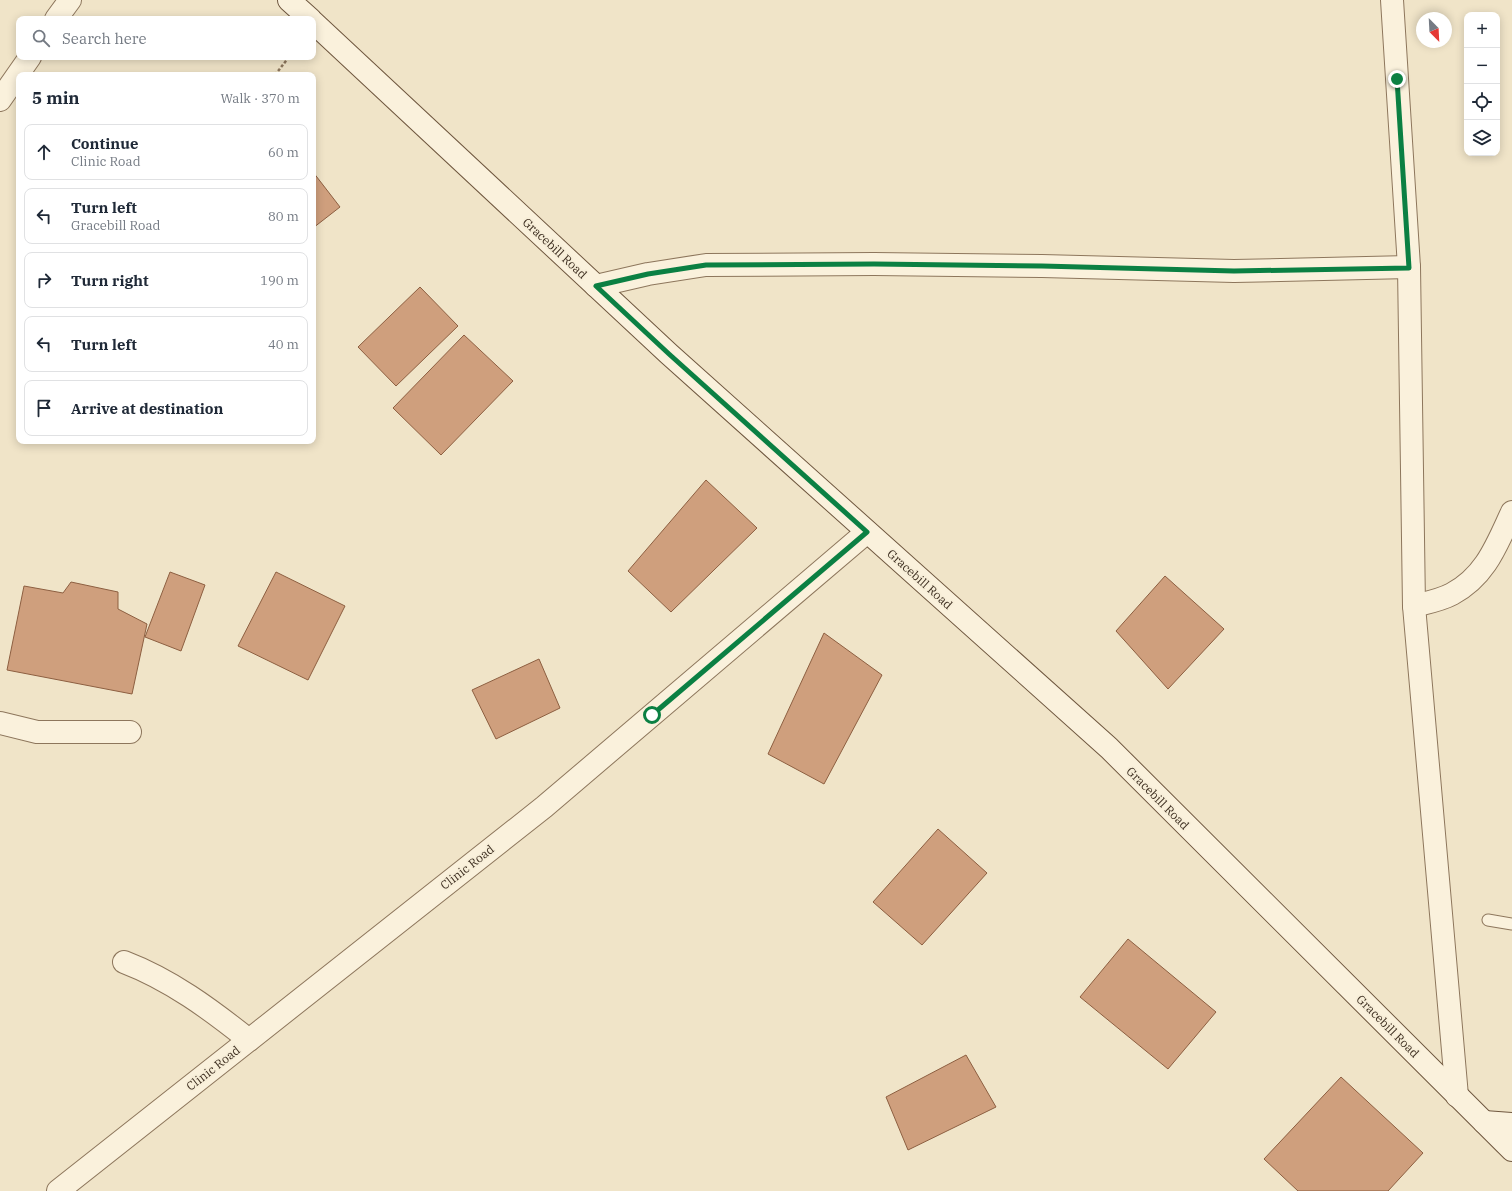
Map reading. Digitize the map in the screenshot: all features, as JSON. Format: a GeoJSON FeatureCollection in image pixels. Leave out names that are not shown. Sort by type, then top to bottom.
{"type":"FeatureCollection","features":[{"type":"Feature","properties":{"kind":"street"},"geometry":{"type":"LineString","coordinates":[[58,16],[70,0]]}},
{"type":"Feature","properties":{"kind":"street"},"geometry":{"type":"LineString","coordinates":[[289,0],[307,16]]}},
{"type":"Feature","properties":{"kind":"street"},"geometry":{"type":"LineString","coordinates":[[1392,0],[1409,268],[1414,606],[1457,1096]]}},
{"type":"Feature","properties":{"kind":"street","name":"Gracebill Road"},"geometry":{"type":"LineString","coordinates":[[316,25],[669,354],[1109,748],[1512,1150]]}},
{"type":"Feature","properties":{"kind":"street"},"geometry":{"type":"LineString","coordinates":[[20,72],[28,60]]}},
{"type":"Feature","properties":{"kind":"street"},"geometry":{"type":"LineString","coordinates":[[0,100],[16,77]]}},
{"type":"Feature","properties":{"kind":"street"},"geometry":{"type":"LineString","coordinates":[[596,286],[648,274],[706,265],[874,264],[1042,266],[1234,271],[1409,268]]}},
{"type":"Feature","properties":{"kind":"street"},"geometry":{"type":"LineString","coordinates":[[1414,606],[1451,594],[1474,578],[1490,559],[1512,512]]}},
{"type":"Feature","properties":{"kind":"street","name":"Clinic Road"},"geometry":{"type":"LineString","coordinates":[[58,1191],[544,807],[867,532]]}},
{"type":"Feature","properties":{"kind":"street"},"geometry":{"type":"LineString","coordinates":[[0,722],[37,732],[130,732]]}},
{"type":"Feature","properties":{"kind":"street"},"geometry":{"type":"LineString","coordinates":[[124,962],[144,970],[186,994],[216,1013],[249,1040]]}},
{"type":"Feature","properties":{"kind":"street"},"geometry":{"type":"LineString","coordinates":[[1484,1122],[1512,1124]]}},
{"type":"Feature","properties":{"kind":"lane"},"geometry":{"type":"LineString","coordinates":[[1488,920],[1512,924]]}},
{"type":"Feature","properties":{"kind":"path"},"geometry":{"type":"LineString","coordinates":[[277,72],[287,60]]}},
{"type":"Feature","properties":{"kind":"building"},"geometry":{"type":"Polygon","coordinates":[[[316,176],[340,207],[316,226],[316,176]]]}},
{"type":"Feature","properties":{"kind":"building"},"geometry":{"type":"Polygon","coordinates":[[[420,287],[458,326],[396,386],[358,347],[420,287]]]}},
{"type":"Feature","properties":{"kind":"building"},"geometry":{"type":"Polygon","coordinates":[[[464,335],[513,381],[441,455],[393,408],[464,335]]]}},
{"type":"Feature","properties":{"kind":"building"},"geometry":{"type":"Polygon","coordinates":[[[706,480],[757,528],[671,612],[628,571],[706,480]]]}},
{"type":"Feature","properties":{"kind":"building"},"geometry":{"type":"Polygon","coordinates":[[[170,572],[205,585],[181,651],[145,637],[170,572]]]}},
{"type":"Feature","properties":{"kind":"building"},"geometry":{"type":"Polygon","coordinates":[[[276,572],[345,606],[308,680],[238,646],[276,572]]]}},
{"type":"Feature","properties":{"kind":"building"},"geometry":{"type":"Polygon","coordinates":[[[1165,576],[1224,629],[1168,689],[1116,631],[1165,576]]]}},
{"type":"Feature","properties":{"kind":"building"},"geometry":{"type":"Polygon","coordinates":[[[71,582],[118,592],[118,609],[147,624],[132,694],[7,670],[24,586],[63,593],[71,582]]]}},
{"type":"Feature","properties":{"kind":"building"},"geometry":{"type":"Polygon","coordinates":[[[824,633],[882,675],[824,784],[768,754],[824,633]]]}},
{"type":"Feature","properties":{"kind":"building"},"geometry":{"type":"Polygon","coordinates":[[[539,659],[560,708],[496,739],[472,690],[539,659]]]}},
{"type":"Feature","properties":{"kind":"building"},"geometry":{"type":"Polygon","coordinates":[[[938,829],[987,873],[922,945],[873,902],[938,829]]]}},
{"type":"Feature","properties":{"kind":"building"},"geometry":{"type":"Polygon","coordinates":[[[1128,939],[1216,1012],[1168,1069],[1080,997],[1128,939]]]}},
{"type":"Feature","properties":{"kind":"building"},"geometry":{"type":"Polygon","coordinates":[[[966,1055],[996,1107],[908,1150],[886,1097],[966,1055]]]}},
{"type":"Feature","properties":{"kind":"building"},"geometry":{"type":"Polygon","coordinates":[[[1341,1077],[1423,1153],[1388,1191],[1298,1191],[1264,1159],[1341,1077]]]}},
{"type":"Feature","properties":{"kind":"route"},"geometry":{"type":"LineString","coordinates":[[652,715],[867,532],[669,354],[596,286],[648,274],[706,265],[874,264],[1042,266],[1234,271],[1409,268],[1397,79]]}}]}
